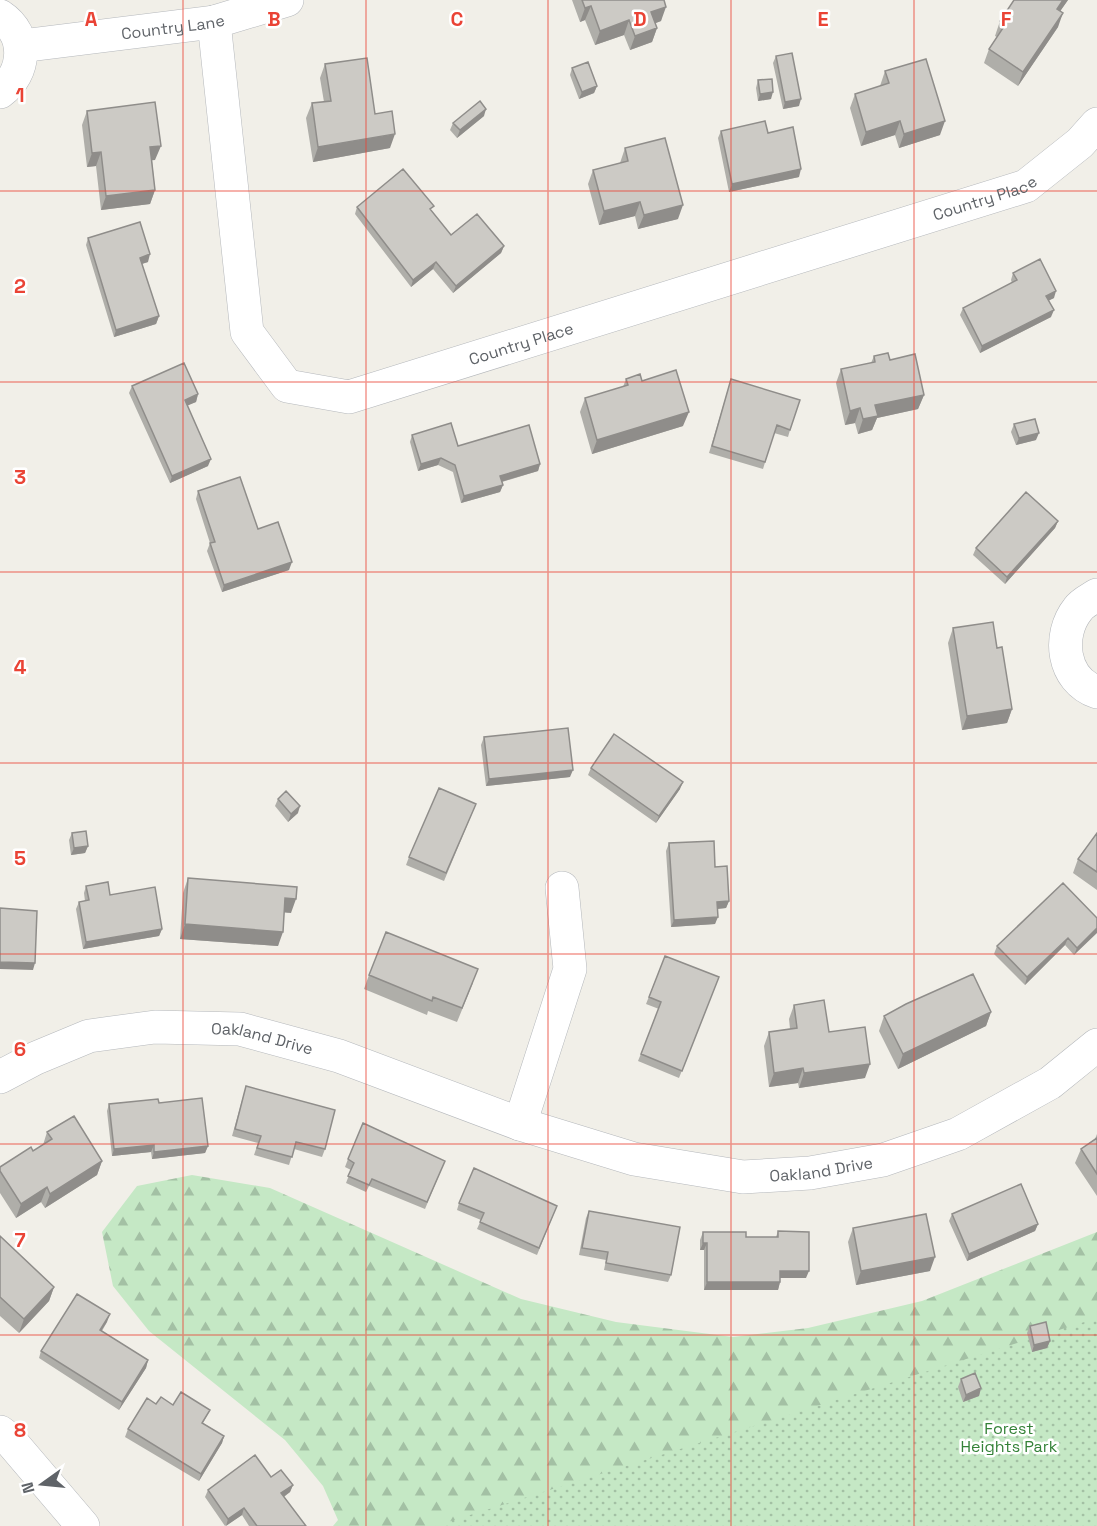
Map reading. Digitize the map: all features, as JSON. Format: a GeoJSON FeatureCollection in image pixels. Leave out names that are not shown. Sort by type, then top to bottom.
{"type":"FeatureCollection","features":[{"type":"Feature","properties":{"kind":"street","name":"Country Lane"},"geometry":{"type":"LineString","coordinates":[[21,46],[214,22],[287,0]]}},
{"type":"Feature","properties":{"kind":"street"},"geometry":{"type":"LineString","coordinates":[[0,16],[18,36],[21,46],[19,68],[15,77],[0,92]]}},
{"type":"Feature","properties":{"kind":"street","name":"Country Place"},"geometry":{"type":"LineString","coordinates":[[214,22],[247,332],[287,386],[349,397],[1026,186],[1080,143],[1097,124]]}},
{"type":"Feature","properties":{"kind":"street"},"geometry":{"type":"LineString","coordinates":[[1097,595],[1079,608],[1067,628],[1065,654],[1080,681],[1097,692]]}},
{"type":"Feature","properties":{"kind":"street"},"geometry":{"type":"LineString","coordinates":[[520,1124],[570,969],[562,888]]}},
{"type":"Feature","properties":{"kind":"street","name":"Oakland Drive"},"geometry":{"type":"LineString","coordinates":[[0,1077],[36,1058],[89,1036],[155,1027],[240,1029],[339,1056],[520,1124],[634,1159],[743,1177],[810,1173],[883,1160],[958,1134],[1050,1083],[1097,1045]]}},
{"type":"Feature","properties":{"kind":"street"},"geometry":{"type":"LineString","coordinates":[[0,1431],[83,1526]]}},
{"type":"Feature","properties":{"kind":"green space"},"geometry":{"type":"Polygon","coordinates":[[[192,1175],[270,1188],[521,1299],[616,1322],[733,1337],[808,1328],[922,1301],[1097,1232],[1097,1526],[333,1526],[338,1520],[323,1486],[285,1440],[149,1331],[113,1286],[102,1232],[137,1186],[192,1175]]]}},
{"type":"Feature","properties":{"kind":"green space","name":"Forest Heights Park"},"geometry":{"type":"Polygon","coordinates":[[[1097,1318],[1097,1526],[435,1526],[1097,1318]]]}},
{"type":"Feature","properties":{"kind":"building"},"geometry":{"type":"Polygon","coordinates":[[[582,0],[664,0],[666,7],[651,12],[657,28],[635,36],[629,20],[600,31],[591,6],[585,8],[582,0]]]}},
{"type":"Feature","properties":{"kind":"building"},"geometry":{"type":"Polygon","coordinates":[[[1014,0],[1063,0],[1057,9],[1063,13],[1023,72],[989,49],[1005,25],[1000,21],[1014,0]]]}},
{"type":"Feature","properties":{"kind":"building"},"geometry":{"type":"Polygon","coordinates":[[[792,53],[801,99],[785,102],[776,56],[792,53]]]}},
{"type":"Feature","properties":{"kind":"building"},"geometry":{"type":"Polygon","coordinates":[[[367,58],[375,114],[392,111],[395,134],[318,147],[312,103],[331,101],[325,64],[367,58]]]}},
{"type":"Feature","properties":{"kind":"building"},"geometry":{"type":"Polygon","coordinates":[[[926,59],[945,121],[904,134],[900,121],[866,132],[855,94],[889,83],[885,71],[926,59]]]}},
{"type":"Feature","properties":{"kind":"building"},"geometry":{"type":"Polygon","coordinates":[[[588,62],[597,86],[582,92],[572,68],[588,62]]]}},
{"type":"Feature","properties":{"kind":"building"},"geometry":{"type":"Polygon","coordinates":[[[772,79],[773,92],[760,94],[758,80],[772,79]]]}},
{"type":"Feature","properties":{"kind":"building"},"geometry":{"type":"Polygon","coordinates":[[[480,101],[486,109],[460,130],[453,123],[480,101]]]}},
{"type":"Feature","properties":{"kind":"building"},"geometry":{"type":"Polygon","coordinates":[[[155,102],[161,146],[150,147],[155,190],[106,196],[101,152],[92,153],[87,111],[155,102]]]}},
{"type":"Feature","properties":{"kind":"building"},"geometry":{"type":"Polygon","coordinates":[[[765,121],[768,133],[793,127],[801,169],[732,184],[721,131],[765,121]]]}},
{"type":"Feature","properties":{"kind":"building"},"geometry":{"type":"Polygon","coordinates":[[[665,138],[683,205],[644,215],[640,202],[604,211],[593,170],[628,161],[625,148],[665,138]]]}},
{"type":"Feature","properties":{"kind":"building"},"geometry":{"type":"Polygon","coordinates":[[[403,169],[434,206],[430,209],[451,235],[477,214],[504,246],[456,286],[436,262],[413,280],[357,207],[403,169]]]}},
{"type":"Feature","properties":{"kind":"building"},"geometry":{"type":"Polygon","coordinates":[[[140,222],[150,254],[140,258],[159,316],[116,330],[88,238],[140,222]]]}},
{"type":"Feature","properties":{"kind":"building"},"geometry":{"type":"Polygon","coordinates":[[[1040,259],[1056,291],[1046,296],[1054,310],[982,346],[963,308],[1017,280],[1013,273],[1040,259]]]}},
{"type":"Feature","properties":{"kind":"building"},"geometry":{"type":"Polygon","coordinates":[[[888,353],[890,360],[915,354],[924,395],[875,405],[878,416],[863,419],[860,408],[850,411],[841,369],[875,362],[874,356],[888,353]]]}},
{"type":"Feature","properties":{"kind":"building"},"geometry":{"type":"Polygon","coordinates":[[[184,363],[198,394],[185,400],[211,459],[172,476],[132,386],[184,363]]]}},
{"type":"Feature","properties":{"kind":"building"},"geometry":{"type":"Polygon","coordinates":[[[676,370],[689,412],[597,440],[585,398],[628,385],[626,379],[640,374],[642,381],[676,370]]]}},
{"type":"Feature","properties":{"kind":"building"},"geometry":{"type":"Polygon","coordinates":[[[731,379],[800,400],[790,430],[777,425],[765,462],[712,446],[731,379]]]}},
{"type":"Feature","properties":{"kind":"building"},"geometry":{"type":"Polygon","coordinates":[[[1035,419],[1039,433],[1019,438],[1014,424],[1035,419]]]}},
{"type":"Feature","properties":{"kind":"building"},"geometry":{"type":"Polygon","coordinates":[[[451,423],[458,446],[529,425],[540,464],[500,476],[503,485],[464,496],[455,465],[441,458],[421,464],[412,435],[451,423]]]}},
{"type":"Feature","properties":{"kind":"building"},"geometry":{"type":"Polygon","coordinates":[[[240,477],[258,529],[278,522],[292,562],[224,585],[210,543],[215,542],[198,491],[240,477]]]}},
{"type":"Feature","properties":{"kind":"building"},"geometry":{"type":"Polygon","coordinates":[[[1026,492],[1058,521],[1007,577],[976,548],[1026,492]]]}},
{"type":"Feature","properties":{"kind":"building"},"geometry":{"type":"Polygon","coordinates":[[[993,622],[997,648],[1002,647],[1012,709],[967,716],[953,628],[993,622]]]}},
{"type":"Feature","properties":{"kind":"building"},"geometry":{"type":"Polygon","coordinates":[[[568,728],[573,770],[489,779],[484,737],[568,728]]]}},
{"type":"Feature","properties":{"kind":"building"},"geometry":{"type":"Polygon","coordinates":[[[614,734],[683,782],[659,816],[591,768],[614,734]]]}},
{"type":"Feature","properties":{"kind":"building"},"geometry":{"type":"Polygon","coordinates":[[[439,788],[476,804],[446,873],[409,857],[439,788]]]}},
{"type":"Feature","properties":{"kind":"building"},"geometry":{"type":"Polygon","coordinates":[[[286,791],[300,806],[291,814],[278,799],[286,791]]]}},
{"type":"Feature","properties":{"kind":"building"},"geometry":{"type":"Polygon","coordinates":[[[86,831],[88,846],[74,848],[72,833],[86,831]]]}},
{"type":"Feature","properties":{"kind":"building"},"geometry":{"type":"Polygon","coordinates":[[[1097,833],[1097,872],[1078,859],[1097,833]]]}},
{"type":"Feature","properties":{"kind":"building"},"geometry":{"type":"Polygon","coordinates":[[[714,841],[715,867],[727,866],[729,901],[717,902],[718,917],[674,920],[669,843],[714,841]]]}},
{"type":"Feature","properties":{"kind":"building"},"geometry":{"type":"Polygon","coordinates":[[[188,878],[297,887],[296,899],[285,898],[283,932],[185,924],[188,878]]]}},
{"type":"Feature","properties":{"kind":"building"},"geometry":{"type":"Polygon","coordinates":[[[108,882],[110,895],[155,887],[162,929],[86,942],[79,902],[89,900],[86,886],[108,882]]]}},
{"type":"Feature","properties":{"kind":"building"},"geometry":{"type":"Polygon","coordinates":[[[1063,883],[1097,918],[1097,928],[1077,948],[1068,938],[1027,977],[997,946],[1063,883]]]}},
{"type":"Feature","properties":{"kind":"building"},"geometry":{"type":"Polygon","coordinates":[[[0,908],[37,911],[35,963],[0,962],[0,908]]]}},
{"type":"Feature","properties":{"kind":"building"},"geometry":{"type":"Polygon","coordinates":[[[386,932],[478,969],[462,1008],[433,997],[432,1001],[369,975],[386,932]]]}},
{"type":"Feature","properties":{"kind":"building"},"geometry":{"type":"Polygon","coordinates":[[[665,956],[719,977],[682,1071],[641,1054],[661,1002],[649,997],[665,956]]]}},
{"type":"Feature","properties":{"kind":"building"},"geometry":{"type":"Polygon","coordinates":[[[973,974],[991,1012],[903,1054],[884,1016],[973,974]]]}},
{"type":"Feature","properties":{"kind":"building"},"geometry":{"type":"Polygon","coordinates":[[[824,1000],[829,1032],[865,1027],[870,1064],[804,1073],[803,1068],[774,1073],[769,1032],[797,1028],[794,1005],[824,1000]]]}},
{"type":"Feature","properties":{"kind":"building"},"geometry":{"type":"Polygon","coordinates":[[[246,1086],[335,1110],[325,1149],[296,1142],[292,1157],[257,1148],[261,1136],[235,1129],[246,1086]]]}},
{"type":"Feature","properties":{"kind":"building"},"geometry":{"type":"Polygon","coordinates":[[[202,1098],[208,1146],[154,1152],[154,1145],[114,1149],[109,1104],[158,1099],[159,1103],[202,1098]]]}},
{"type":"Feature","properties":{"kind":"building"},"geometry":{"type":"Polygon","coordinates":[[[74,1116],[102,1161],[50,1194],[47,1187],[21,1204],[0,1171],[0,1167],[31,1147],[33,1151],[52,1139],[47,1132],[74,1116]]]}},
{"type":"Feature","properties":{"kind":"building"},"geometry":{"type":"Polygon","coordinates":[[[363,1123],[445,1161],[427,1202],[372,1179],[369,1185],[348,1176],[354,1163],[348,1159],[363,1123]]]}},
{"type":"Feature","properties":{"kind":"building"},"geometry":{"type":"Polygon","coordinates":[[[1097,1138],[1097,1174],[1081,1149],[1097,1138]]]}},
{"type":"Feature","properties":{"kind":"building"},"geometry":{"type":"Polygon","coordinates":[[[474,1168],[557,1206],[539,1248],[480,1222],[484,1213],[459,1203],[474,1168]]]}},
{"type":"Feature","properties":{"kind":"building"},"geometry":{"type":"Polygon","coordinates":[[[1021,1184],[1038,1224],[969,1254],[952,1214],[1021,1184]]]}},
{"type":"Feature","properties":{"kind":"building"},"geometry":{"type":"Polygon","coordinates":[[[589,1211],[680,1227],[671,1275],[606,1263],[608,1252],[582,1248],[589,1211]]]}},
{"type":"Feature","properties":{"kind":"building"},"geometry":{"type":"Polygon","coordinates":[[[926,1214],[935,1257],[861,1271],[853,1228],[926,1214]]]}},
{"type":"Feature","properties":{"kind":"building"},"geometry":{"type":"Polygon","coordinates":[[[778,1231],[809,1232],[809,1271],[780,1271],[780,1282],[707,1282],[707,1243],[703,1243],[703,1232],[746,1232],[746,1237],[778,1237],[778,1231]]]}},
{"type":"Feature","properties":{"kind":"building"},"geometry":{"type":"Polygon","coordinates":[[[0,1236],[54,1287],[24,1319],[0,1297],[0,1236]]]}},
{"type":"Feature","properties":{"kind":"building"},"geometry":{"type":"Polygon","coordinates":[[[77,1294],[110,1314],[100,1330],[148,1360],[122,1402],[41,1351],[77,1294]]]}},
{"type":"Feature","properties":{"kind":"building"},"geometry":{"type":"Polygon","coordinates":[[[1046,1322],[1050,1341],[1034,1345],[1030,1326],[1046,1322]]]}},
{"type":"Feature","properties":{"kind":"building"},"geometry":{"type":"Polygon","coordinates":[[[975,1373],[981,1388],[966,1395],[961,1379],[975,1373]]]}},
{"type":"Feature","properties":{"kind":"building"},"geometry":{"type":"Polygon","coordinates":[[[181,1392],[210,1410],[202,1423],[224,1436],[201,1474],[128,1429],[147,1398],[156,1404],[161,1397],[173,1405],[181,1392]]]}},
{"type":"Feature","properties":{"kind":"building"},"geometry":{"type":"Polygon","coordinates":[[[255,1455],[271,1477],[281,1470],[293,1485],[281,1493],[306,1526],[257,1526],[244,1508],[228,1519],[208,1490],[255,1455]]]}}]}
